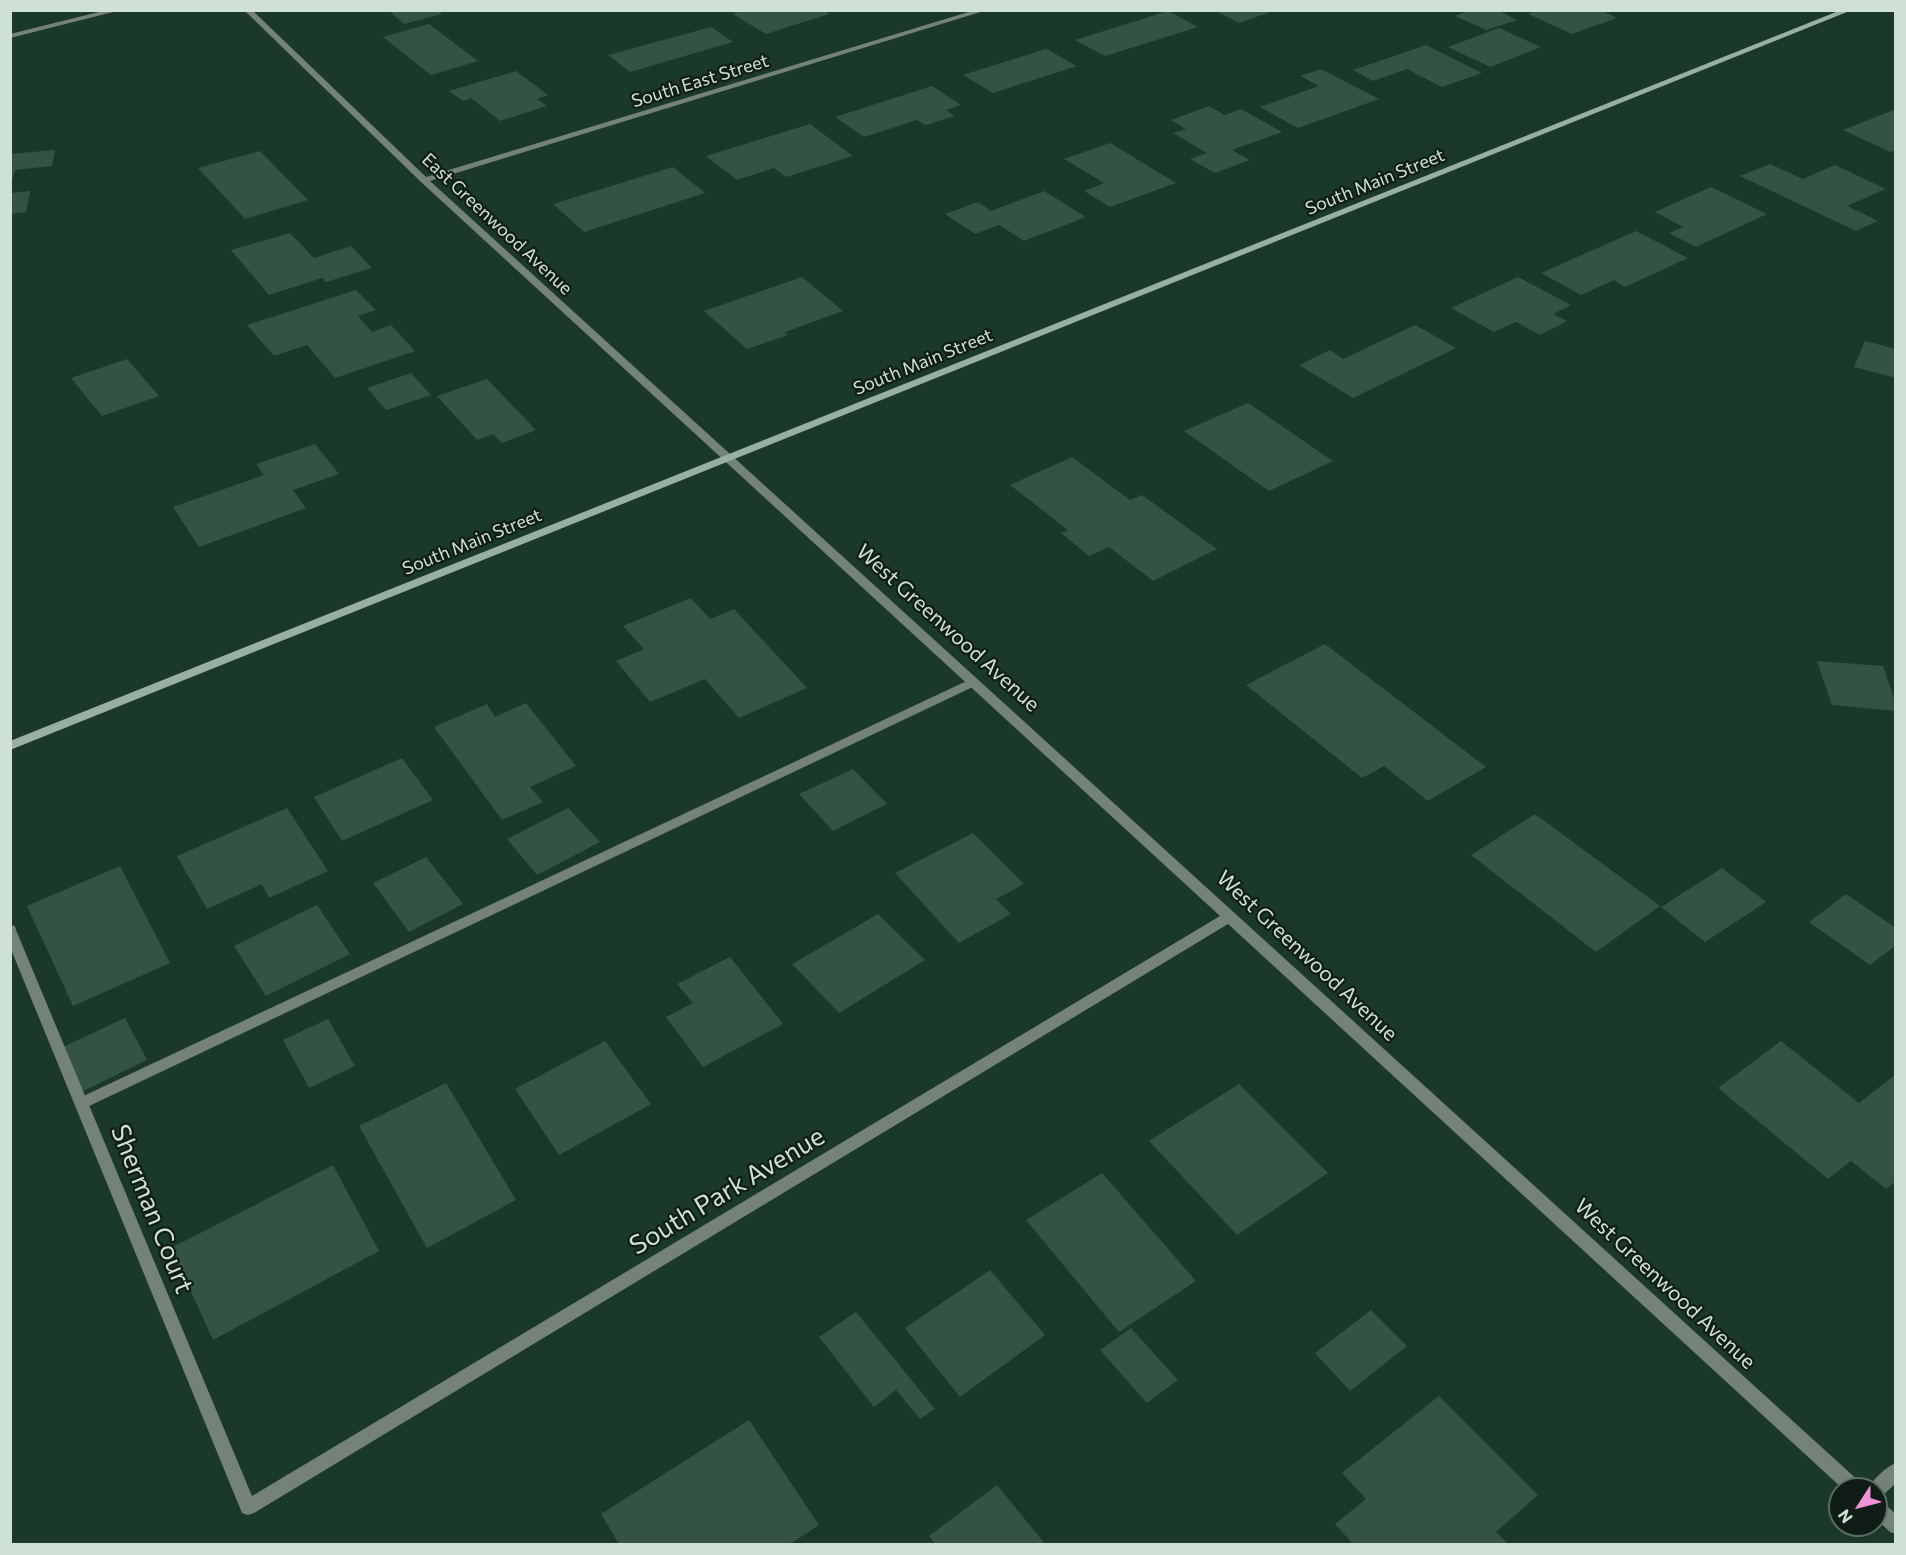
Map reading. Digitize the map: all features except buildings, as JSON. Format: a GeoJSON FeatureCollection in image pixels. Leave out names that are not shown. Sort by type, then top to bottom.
{"type":"FeatureCollection","features":[{"type":"Feature","properties":{"kind":"street"},"geometry":{"type":"LineString","coordinates":[[10,36],[118,10]]}},
{"type":"Feature","properties":{"kind":"street","name":"East Greenwood Avenue"},"geometry":{"type":"LineString","coordinates":[[247,10],[424,180],[728,458]]}},
{"type":"Feature","properties":{"kind":"street","name":"South East Street"},"geometry":{"type":"LineString","coordinates":[[424,180],[984,10]]}},
{"type":"Feature","properties":{"kind":"street","name":"South Main Street"},"geometry":{"type":"LineString","coordinates":[[10,746],[1849,10]]}},
{"type":"Feature","properties":{"kind":"street","name":"West Greenwood Avenue"},"geometry":{"type":"LineString","coordinates":[[728,458],[1842,1477]]}},
{"type":"Feature","properties":{"kind":"street"},"geometry":{"type":"LineString","coordinates":[[82,1103],[973,682]]}},
{"type":"Feature","properties":{"kind":"street","name":"South Park Avenue"},"geometry":{"type":"LineString","coordinates":[[248,1507],[1231,916]]}},
{"type":"Feature","properties":{"kind":"street","name":"Sherman Court"},"geometry":{"type":"LineString","coordinates":[[10,930],[248,1507]]}}]}
